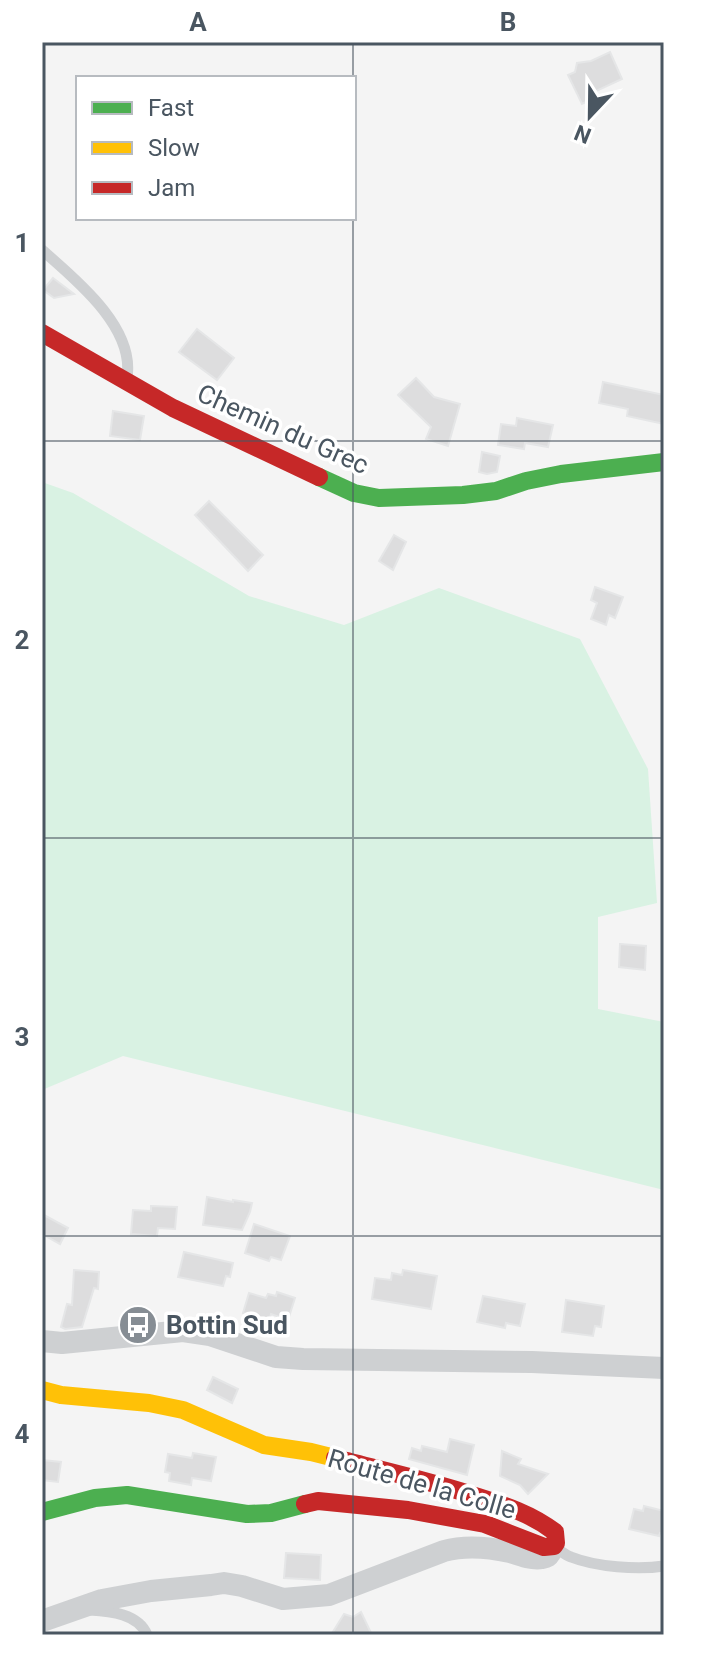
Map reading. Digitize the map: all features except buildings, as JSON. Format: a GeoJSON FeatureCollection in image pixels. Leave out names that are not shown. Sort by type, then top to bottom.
{"type":"FeatureCollection","features":[{"type":"Feature","properties":{"kind":"street","name":"Chemin du Grec"},"geometry":{"type":"LineString","coordinates":[[42,333],[173,408],[354,493],[379,498],[485,493],[561,474],[664,462]]}},
{"type":"Feature","properties":{"kind":"street"},"geometry":{"type":"LineString","coordinates":[[42,1341],[62,1343],[183,1331],[210,1335],[276,1357],[663,1368]]}},
{"type":"Feature","properties":{"kind":"street","name":"Route de la Colle"},"geometry":{"type":"LineString","coordinates":[[42,1390],[183,1410],[264,1445],[311,1452],[440,1485],[538,1519],[555,1532],[556,1543],[544,1547],[485,1524],[408,1510],[318,1501],[271,1513],[247,1514],[127,1495],[95,1498],[42,1512]]}},
{"type":"Feature","properties":{"kind":"street"},"geometry":{"type":"LineString","coordinates":[[42,1621],[102,1600],[224,1583],[283,1599],[329,1595],[460,1547],[543,1558],[554,1546]]}},
{"type":"Feature","properties":{"kind":"lane"},"geometry":{"type":"LineString","coordinates":[[42,250],[84,286],[114,324],[129,365],[127,382]]}},
{"type":"Feature","properties":{"kind":"lane"},"geometry":{"type":"LineString","coordinates":[[554,1546],[572,1558],[604,1565],[664,1566]]}},
{"type":"Feature","properties":{"kind":"lane"},"geometry":{"type":"LineString","coordinates":[[74,1610],[105,1610],[130,1617],[145,1629],[147,1635]]}},
{"type":"Feature","properties":{"kind":"green space"},"geometry":{"type":"Polygon","coordinates":[[[42,482],[73,493],[249,596],[344,625],[439,588],[580,639],[648,769],[657,903],[598,917],[598,1009],[664,1022],[664,1190],[123,1056],[42,1090],[42,482]]]}},
{"type":"Feature","properties":{"kind":"traffic: fast"},"geometry":{"type":"LineString","coordinates":[[319,477],[354,493],[379,498],[463,495],[496,491],[561,474],[664,462]]}},
{"type":"Feature","properties":{"kind":"traffic: fast"},"geometry":{"type":"LineString","coordinates":[[42,1512],[95,1498],[127,1495],[247,1514],[271,1513],[305,1504]]}},
{"type":"Feature","properties":{"kind":"traffic: slow"},"geometry":{"type":"LineString","coordinates":[[42,1390],[183,1410],[264,1445],[335,1458]]}},
{"type":"Feature","properties":{"kind":"traffic: jam"},"geometry":{"type":"LineString","coordinates":[[42,333],[173,408],[319,477]]}},
{"type":"Feature","properties":{"kind":"traffic: jam"},"geometry":{"type":"LineString","coordinates":[[305,1504],[318,1501],[408,1510],[485,1524],[544,1547],[556,1543],[555,1532],[514,1509],[436,1484],[335,1458]]}},
{"type":"Feature","properties":{"kind":"place","name":"Bottin Sud"},"geometry":{"type":"Point","coordinates":[138,1325]}}]}
